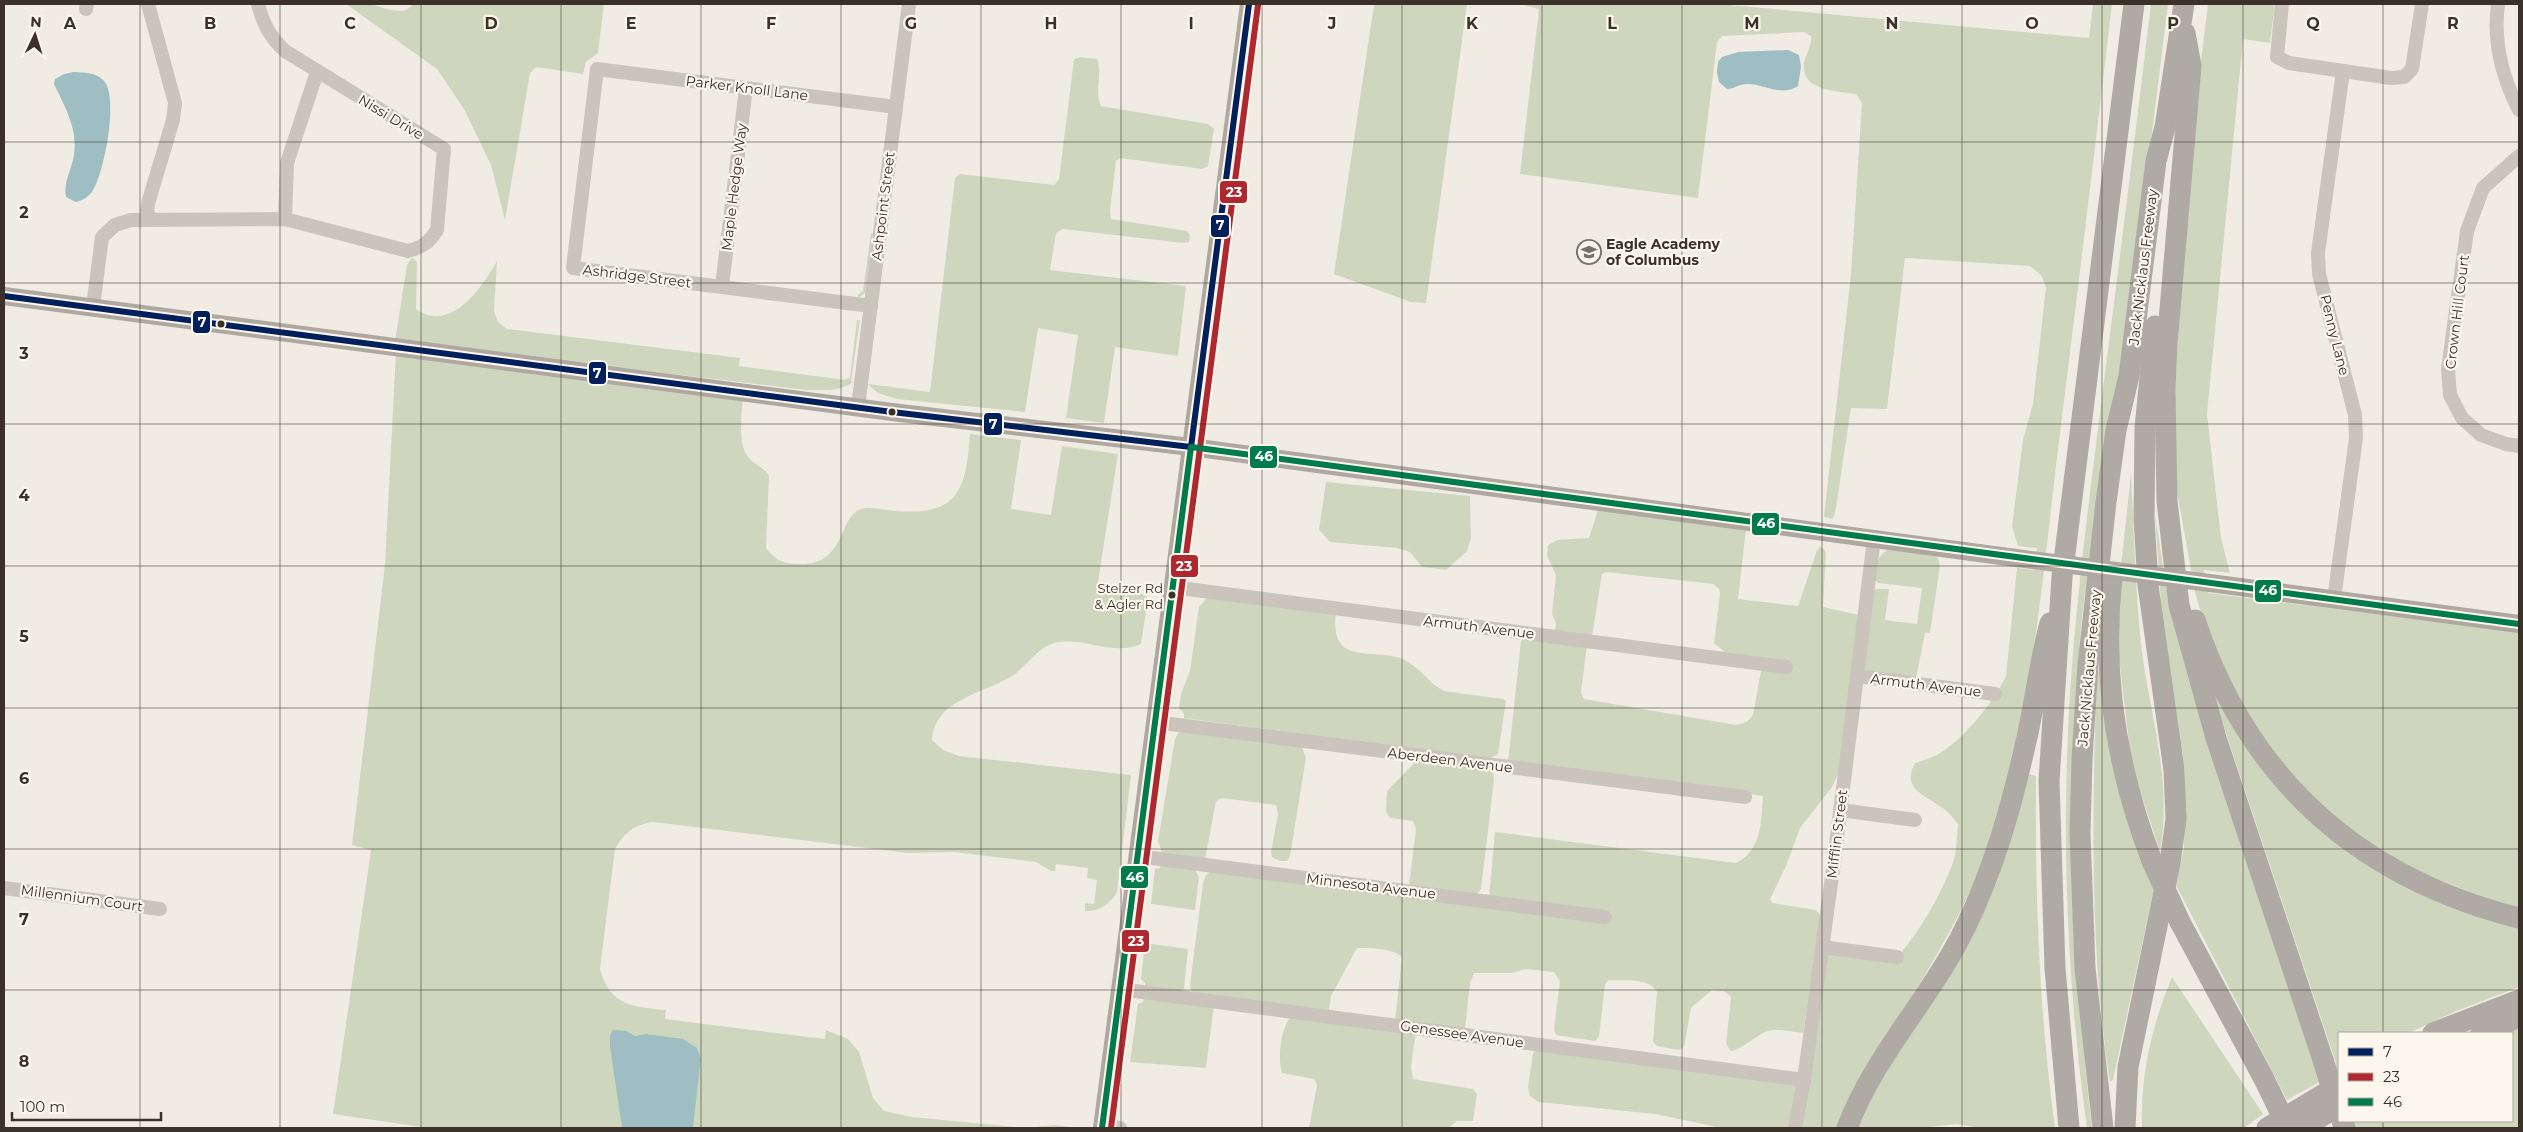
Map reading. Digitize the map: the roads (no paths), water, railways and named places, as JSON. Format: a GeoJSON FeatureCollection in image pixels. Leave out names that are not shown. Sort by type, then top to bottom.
{"type":"FeatureCollection","features":[{"type":"Feature","properties":{"kind":"highway"},"geometry":{"type":"LineString","coordinates":[[2069,1128],[2055,968],[2049,781],[2062,577],[2134,4]]}},
{"type":"Feature","properties":{"kind":"highway"},"geometry":{"type":"LineString","coordinates":[[2183,11],[2191,66],[2167,344],[2165,390],[2167,501],[2179,605],[2192,658],[2216,738],[2338,1108]]}},
{"type":"Feature","properties":{"kind":"highway","name":"Jack Nicklaus Freeway"},"geometry":{"type":"LineString","coordinates":[[2103,1128],[2085,968],[2081,842],[2082,759],[2088,665],[2116,430],[2128,376],[2156,161],[2164,127],[2183,11]]}},
{"type":"Feature","properties":{"kind":"highway"},"geometry":{"type":"LineString","coordinates":[[2125,1128],[2126,1087],[2132,1045],[2170,863],[2176,819],[2173,762],[2148,585],[2144,492],[2148,391],[2171,167],[2164,127]]}},
{"type":"Feature","properties":{"kind":"highway"},"geometry":{"type":"LineString","coordinates":[[2128,376],[2128,430],[2108,621],[2109,679],[2124,773],[2135,815],[2152,861],[2180,922],[2263,1077],[2288,1128]]}},
{"type":"Feature","properties":{"kind":"highway"},"geometry":{"type":"LineString","coordinates":[[2173,556],[2201,638],[2239,719],[2264,756],[2294,790],[2325,822],[2393,870],[2458,900],[2519,918]]}},
{"type":"Feature","properties":{"kind":"highway"},"geometry":{"type":"LineString","coordinates":[[1847,1128],[1866,1086],[1883,1057],[1922,1001],[1966,926],[2000,844],[2026,744],[2041,655],[2062,577]]}},
{"type":"Feature","properties":{"kind":"highway"},"geometry":{"type":"LineString","coordinates":[[2436,1032],[2519,1000]]}},
{"type":"Feature","properties":{"kind":"highway"},"geometry":{"type":"LineString","coordinates":[[2483,1032],[2519,1017]]}},
{"type":"Feature","properties":{"kind":"highway"},"geometry":{"type":"LineString","coordinates":[[2267,1128],[2338,1087]]}},
{"type":"Feature","properties":{"kind":"highway"},"geometry":{"type":"LineString","coordinates":[[2302,1128],[2338,1107]]}},
{"type":"Feature","properties":{"kind":"main road"},"geometry":{"type":"LineString","coordinates":[[1102,1127],[1249,4]]}},
{"type":"Feature","properties":{"kind":"main road"},"geometry":{"type":"LineString","coordinates":[[4,296],[858,407],[1191,447],[2519,624]]}},
{"type":"Feature","properties":{"kind":"street"},"geometry":{"type":"LineString","coordinates":[[148,4],[175,104],[173,120],[149,200],[147,210],[150,220]]}},
{"type":"Feature","properties":{"kind":"street","name":"Nissi Drive"},"geometry":{"type":"LineString","coordinates":[[258,4],[262,20],[271,38],[285,51],[316,72],[444,149],[437,230],[430,241],[421,248],[408,251],[284,219]]}},
{"type":"Feature","properties":{"kind":"street","name":"Ashpoint Street"},"geometry":{"type":"LineString","coordinates":[[858,407],[909,4]]}},
{"type":"Feature","properties":{"kind":"street"},"geometry":{"type":"LineString","coordinates":[[2282,4],[2277,56],[2288,64],[2391,78],[2404,77],[2412,69],[2422,4]]}},
{"type":"Feature","properties":{"kind":"street"},"geometry":{"type":"LineString","coordinates":[[2498,4],[2496,17],[2499,58],[2519,110]]}},
{"type":"Feature","properties":{"kind":"street","name":"Parker Knoll Lane"},"geometry":{"type":"LineString","coordinates":[[598,69],[896,107]]}},
{"type":"Feature","properties":{"kind":"street","name":"Ashridge Street"},"geometry":{"type":"LineString","coordinates":[[598,69],[573,268],[871,306]]}},
{"type":"Feature","properties":{"kind":"street","name":"Penny Lane"},"geometry":{"type":"LineString","coordinates":[[2334,599],[2356,430],[2355,415],[2319,274],[2318,253],[2343,71]]}},
{"type":"Feature","properties":{"kind":"street"},"geometry":{"type":"LineString","coordinates":[[93,307],[102,237],[115,225],[131,220],[284,219],[287,164],[316,72]]}},
{"type":"Feature","properties":{"kind":"street","name":"Maple Hedge Way"},"geometry":{"type":"LineString","coordinates":[[722,286],[746,88]]}},
{"type":"Feature","properties":{"kind":"street","name":"Crown Hill Court"},"geometry":{"type":"LineString","coordinates":[[2519,156],[2483,188],[2467,231],[2448,369],[2450,395],[2462,418],[2481,435],[2506,444],[2519,446]]}},
{"type":"Feature","properties":{"kind":"street","name":"Mifflin Street"},"geometry":{"type":"LineString","coordinates":[[1794,1128],[1804,1080],[1874,539]]}},
{"type":"Feature","properties":{"kind":"street","name":"Armuth Avenue"},"geometry":{"type":"LineString","coordinates":[[1172,587],[1786,667]]}},
{"type":"Feature","properties":{"kind":"street","name":"Armuth Avenue"},"geometry":{"type":"LineString","coordinates":[[1857,676],[1995,694]]}},
{"type":"Feature","properties":{"kind":"street","name":"Aberdeen Avenue"},"geometry":{"type":"LineString","coordinates":[[1155,722],[1745,797]]}},
{"type":"Feature","properties":{"kind":"street"},"geometry":{"type":"LineString","coordinates":[[1840,810],[1915,820]]}},
{"type":"Feature","properties":{"kind":"street","name":"Minnesota Avenue"},"geometry":{"type":"LineString","coordinates":[[1137,856],[1605,917]]}},
{"type":"Feature","properties":{"kind":"street","name":"Millennium Court"},"geometry":{"type":"LineString","coordinates":[[4,888],[160,909]]}},
{"type":"Feature","properties":{"kind":"street"},"geometry":{"type":"LineString","coordinates":[[1822,947],[1896,957]]}},
{"type":"Feature","properties":{"kind":"street","name":"Genessee Avenue"},"geometry":{"type":"LineString","coordinates":[[1120,989],[1804,1080]]}},
{"type":"Feature","properties":{"kind":"street"},"geometry":{"type":"LineString","coordinates":[[1102,1127],[1120,1128]]}},
{"type":"Feature","properties":{"kind":"water"},"geometry":{"type":"Polygon","coordinates":[[[1788,50],[1799,55],[1801,67],[1798,86],[1792,89],[1779,90],[1747,84],[1727,89],[1719,82],[1718,62],[1722,57],[1738,52],[1788,50]]]}},
{"type":"Feature","properties":{"kind":"water"},"geometry":{"type":"Polygon","coordinates":[[[74,72],[90,73],[100,77],[108,88],[110,101],[108,135],[97,183],[88,196],[76,202],[66,197],[65,191],[74,155],[74,136],[70,118],[54,84],[55,79],[64,74],[74,72]]]}},
{"type":"Feature","properties":{"kind":"water"},"geometry":{"type":"Polygon","coordinates":[[[613,1030],[627,1031],[635,1036],[646,1034],[683,1039],[697,1048],[701,1059],[693,1128],[622,1128],[610,1046],[610,1035],[613,1030]]]}},
{"type":"Feature","properties":{"kind":"place","name":"Eagle Academy of Columbus"},"geometry":{"type":"Point","coordinates":[1589,252]}},
{"type":"Feature","properties":{"kind":"place","name":"Stelzer Rd & Agler Rd"},"geometry":{"type":"Point","coordinates":[1172,595]}}]}
